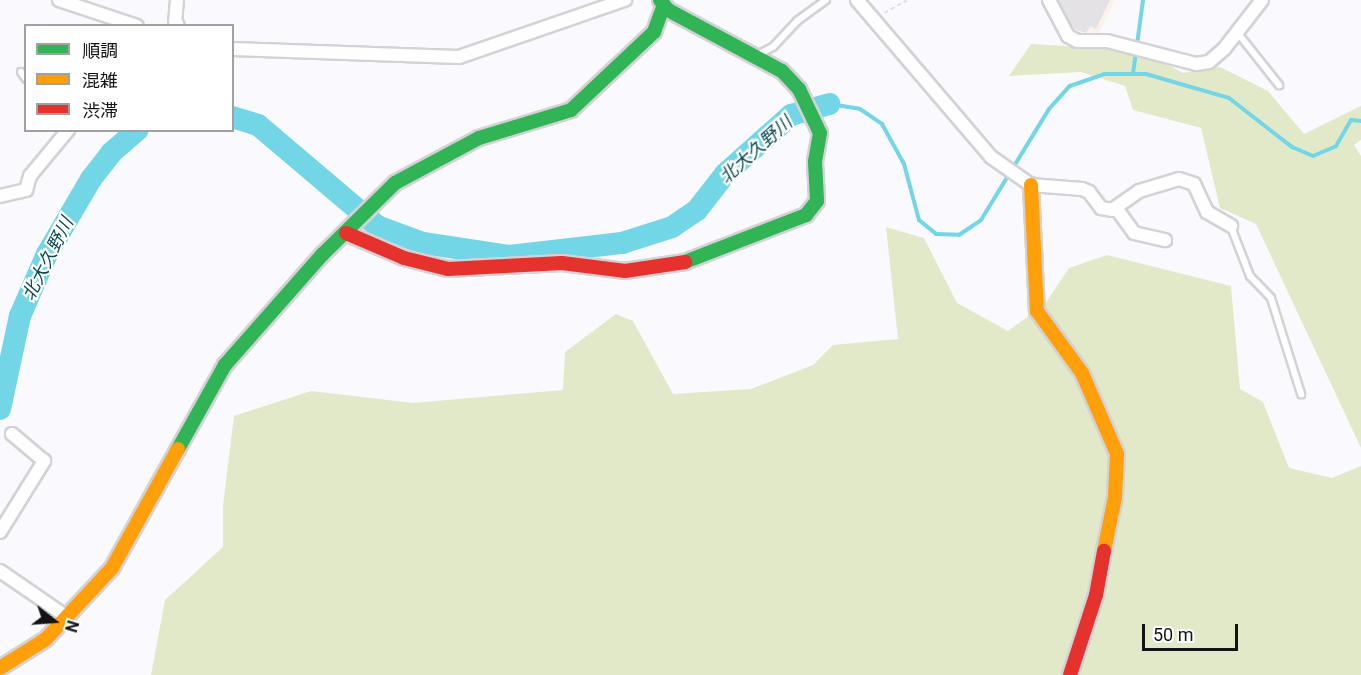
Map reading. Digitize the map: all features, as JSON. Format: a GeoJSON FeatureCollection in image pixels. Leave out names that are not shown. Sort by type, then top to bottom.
{"type":"FeatureCollection","features":[{"type":"Feature","properties":{"kind":"street"},"geometry":{"type":"LineString","coordinates":[[59,0],[131,24]]}},
{"type":"Feature","properties":{"kind":"street"},"geometry":{"type":"LineString","coordinates":[[177,0],[175,21],[177,24]]}},
{"type":"Feature","properties":{"kind":"street"},"geometry":{"type":"LineString","coordinates":[[234,49],[459,57],[625,0]]}},
{"type":"Feature","properties":{"kind":"street"},"geometry":{"type":"LineString","coordinates":[[857,0],[930,90],[1002,165],[1025,181],[1082,189],[1089,192],[1101,208],[1116,208],[1139,191],[1179,179],[1194,184],[1207,212],[1231,226]]}},
{"type":"Feature","properties":{"kind":"street"},"geometry":{"type":"LineString","coordinates":[[1049,0],[1068,36],[1077,41],[1107,41],[1196,64],[1209,62],[1262,0]]}},
{"type":"Feature","properties":{"kind":"street"},"geometry":{"type":"LineString","coordinates":[[0,668],[34,648],[67,617],[124,552],[225,365],[322,255],[380,199],[416,169],[479,138],[571,110],[654,32],[662,3],[751,57],[782,71],[799,89],[818,125],[814,208],[795,221],[675,266],[625,271],[562,262],[448,269],[404,258],[349,230]]}},
{"type":"Feature","properties":{"kind":"street"},"geometry":{"type":"LineString","coordinates":[[0,196],[22,193],[37,168],[66,132]]}},
{"type":"Feature","properties":{"kind":"street"},"geometry":{"type":"LineString","coordinates":[[1025,181],[1036,311],[1082,373],[1117,454],[1114,497],[1096,595],[1070,675]]}},
{"type":"Feature","properties":{"kind":"street"},"geometry":{"type":"LineString","coordinates":[[1116,208],[1134,233],[1165,240]]}},
{"type":"Feature","properties":{"kind":"street"},"geometry":{"type":"LineString","coordinates":[[0,532],[44,461],[12,434]]}},
{"type":"Feature","properties":{"kind":"street"},"geometry":{"type":"LineString","coordinates":[[0,571],[67,617]]}},
{"type":"Feature","properties":{"kind":"lane"},"geometry":{"type":"LineString","coordinates":[[751,57],[773,47],[797,21],[826,0]]}},
{"type":"Feature","properties":{"kind":"lane"},"geometry":{"type":"LineString","coordinates":[[1236,32],[1279,85]]}},
{"type":"Feature","properties":{"kind":"lane"},"geometry":{"type":"LineString","coordinates":[[21,72],[24,76]]}},
{"type":"Feature","properties":{"kind":"lane"},"geometry":{"type":"LineString","coordinates":[[1231,226],[1250,276],[1271,298],[1302,393]]}},
{"type":"Feature","properties":{"kind":"path"},"geometry":{"type":"LineString","coordinates":[[872,20],[907,0]]}},
{"type":"Feature","properties":{"kind":"shaded area"},"geometry":{"type":"Polygon","coordinates":[[[1053,0],[1115,0],[1099,33],[1081,35],[1072,32],[1053,0]]]}},
{"type":"Feature","properties":{"kind":"green space"},"geometry":{"type":"Polygon","coordinates":[[[1031,44],[1101,48],[1156,58],[1183,73],[1220,67],[1268,91],[1304,134],[1361,106],[1361,140],[1354,145],[1361,156],[1361,448],[1256,224],[1220,208],[1201,128],[1133,110],[1125,86],[1081,72],[1009,76],[1031,44]]]}},
{"type":"Feature","properties":{"kind":"green space"},"geometry":{"type":"Polygon","coordinates":[[[886,227],[924,238],[957,303],[1008,331],[1045,304],[1069,268],[1107,255],[1231,286],[1240,389],[1263,402],[1289,468],[1332,478],[1361,466],[1361,675],[151,675],[165,600],[223,547],[223,505],[234,416],[311,391],[413,403],[563,390],[565,352],[616,314],[633,321],[673,394],[751,389],[813,365],[833,345],[898,339],[886,227]]]}},
{"type":"Feature","properties":{"kind":"building"},"geometry":{"type":"Polygon","coordinates":[[[1058,0],[1110,0],[1096,29],[1090,26],[1086,33],[1074,29],[1058,0]]]}},
{"type":"Feature","properties":{"kind":"waterway"},"geometry":{"type":"LineString","coordinates":[[1133,74],[1143,0]]}},
{"type":"Feature","properties":{"kind":"waterway","name":"北大久野川"},"geometry":{"type":"LineString","coordinates":[[829,104],[860,109],[882,124],[904,164],[919,220],[936,234],[959,235],[981,220],[1049,109],[1070,86],[1105,74],[1146,74],[1229,98],[1292,147],[1313,156],[1336,146],[1351,120],[1361,121]]}},
{"type":"Feature","properties":{"kind":"waterway","name":"北大久野川"},"geometry":{"type":"LineString","coordinates":[[234,118],[258,125],[377,226],[423,243],[509,256],[622,243],[672,227],[697,210],[725,174],[791,115],[829,104]]}},
{"type":"Feature","properties":{"kind":"waterway","name":"北大久野川"},"geometry":{"type":"LineString","coordinates":[[0,409],[20,316],[47,254],[91,179],[111,153],[135,132]]}},
{"type":"Feature","properties":{"kind":"traffic: fast"},"geometry":{"type":"LineString","coordinates":[[660,0],[668,10],[782,71],[799,89],[820,133],[815,162],[817,201],[806,215],[685,262]]}},
{"type":"Feature","properties":{"kind":"traffic: fast"},"geometry":{"type":"LineString","coordinates":[[178,449],[225,365],[322,255],[395,183],[479,138],[571,110],[654,32],[663,7]]}},
{"type":"Feature","properties":{"kind":"traffic: slow"},"geometry":{"type":"LineString","coordinates":[[1031,185],[1037,311],[1082,373],[1117,454],[1115,497],[1104,551]]}},
{"type":"Feature","properties":{"kind":"traffic: slow"},"geometry":{"type":"LineString","coordinates":[[0,668],[46,639],[112,568],[178,449]]}},
{"type":"Feature","properties":{"kind":"traffic: jam"},"geometry":{"type":"LineString","coordinates":[[346,233],[404,258],[448,269],[562,263],[625,271],[685,262]]}},
{"type":"Feature","properties":{"kind":"traffic: jam"},"geometry":{"type":"LineString","coordinates":[[1070,675],[1096,595],[1104,551]]}}]}
